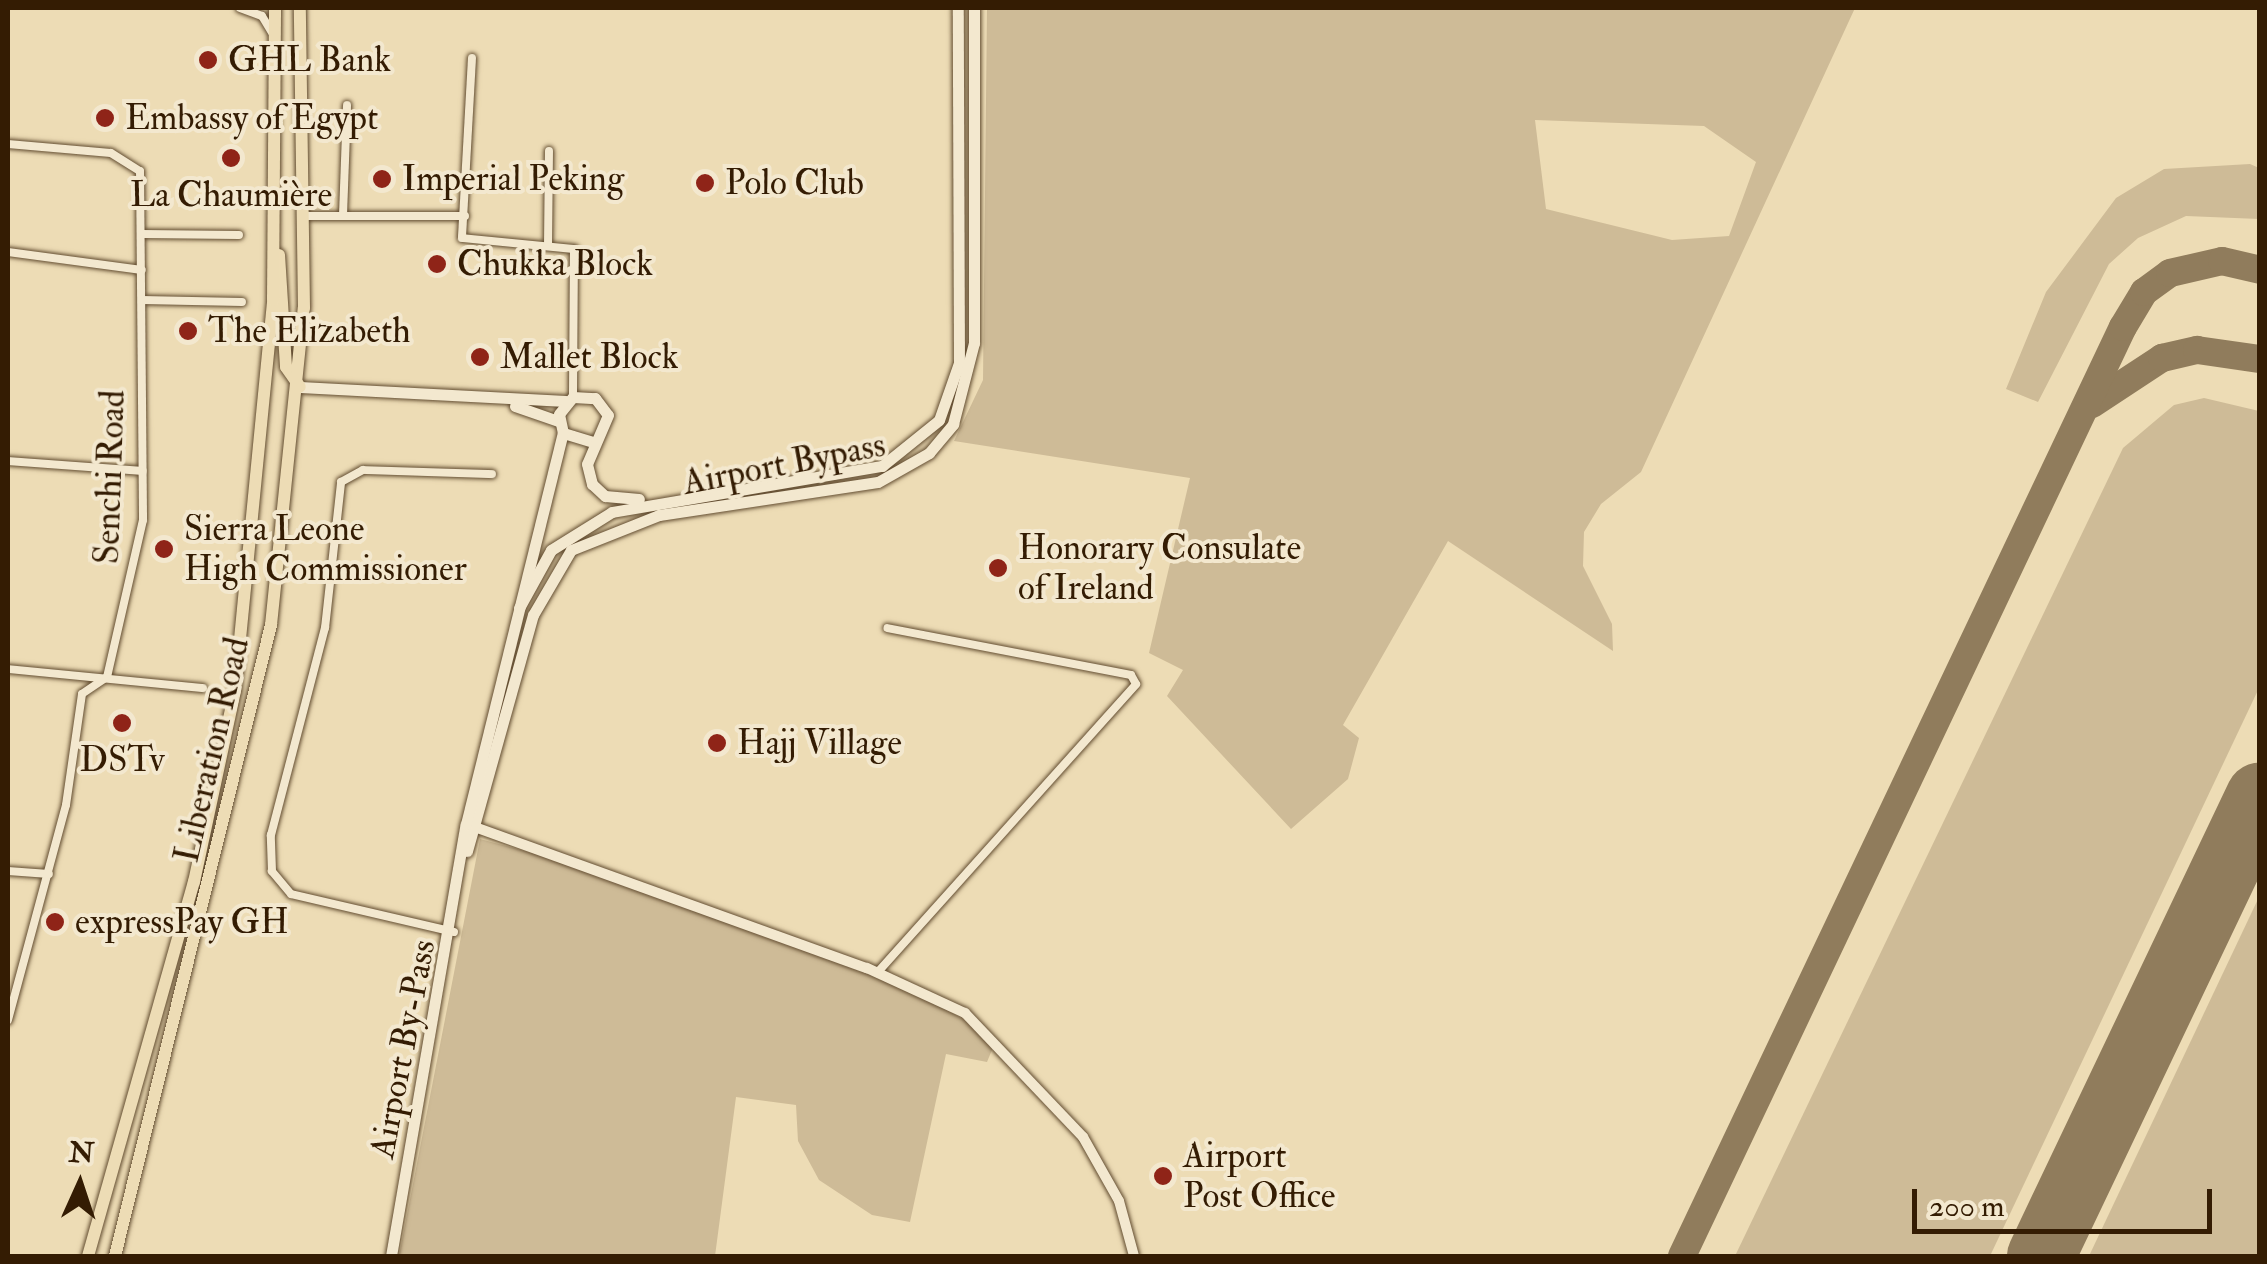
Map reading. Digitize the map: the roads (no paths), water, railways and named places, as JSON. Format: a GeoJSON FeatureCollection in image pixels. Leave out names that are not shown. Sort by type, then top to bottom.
{"type":"FeatureCollection","features":[{"type":"Feature","properties":{"kind":"highway","name":"Liberation Road"},"geometry":{"type":"LineString","coordinates":[[87,1254],[194,882],[235,690],[255,550],[274,244],[275,8]]}},
{"type":"Feature","properties":{"kind":"highway","name":"Liberation Road"},"geometry":{"type":"LineString","coordinates":[[115,1256],[232,809],[271,625],[300,387],[307,216],[300,8]]}},
{"type":"Feature","properties":{"kind":"highway"},"geometry":{"type":"LineString","coordinates":[[274,244],[285,290],[286,367],[300,387]]}},
{"type":"Feature","properties":{"kind":"main road","name":"Airport Bypass"},"geometry":{"type":"LineString","coordinates":[[519,608],[564,537],[651,498],[868,470],[914,447],[940,420],[959,364],[958,8]]}},
{"type":"Feature","properties":{"kind":"main road","name":"Airport Bypass"},"geometry":{"type":"LineString","coordinates":[[533,614],[559,563],[598,532],[878,482],[942,440],[965,394],[974,343],[974,8]]}},
{"type":"Feature","properties":{"kind":"main road"},"geometry":{"type":"LineString","coordinates":[[300,387],[496,401],[570,399],[604,405],[607,426],[592,442],[587,472],[597,490],[651,498]]}},
{"type":"Feature","properties":{"kind":"main road","name":"Airport By-Pass"},"geometry":{"type":"LineString","coordinates":[[391,1256],[454,932],[467,851],[466,824],[560,427],[570,399]]}},
{"type":"Feature","properties":{"kind":"main road"},"geometry":{"type":"LineString","coordinates":[[496,401],[592,442]]}},
{"type":"Feature","properties":{"kind":"main road","name":"Airport By-Pass"},"geometry":{"type":"LineString","coordinates":[[467,851],[480,827],[533,614]]}},
{"type":"Feature","properties":{"kind":"street"},"geometry":{"type":"LineString","coordinates":[[240,8],[262,16],[276,38]]}},
{"type":"Feature","properties":{"kind":"street"},"geometry":{"type":"LineString","coordinates":[[472,58],[464,240],[575,251],[570,399]]}},
{"type":"Feature","properties":{"kind":"street"},"geometry":{"type":"LineString","coordinates":[[343,215],[347,105]]}},
{"type":"Feature","properties":{"kind":"street","name":"Senchi Road"},"geometry":{"type":"LineString","coordinates":[[8,144],[129,157],[140,171],[142,234],[142,471],[136,567],[107,678],[82,694],[49,874],[8,1020]]}},
{"type":"Feature","properties":{"kind":"street"},"geometry":{"type":"LineString","coordinates":[[548,246],[549,151]]}},
{"type":"Feature","properties":{"kind":"street"},"geometry":{"type":"LineString","coordinates":[[307,216],[464,216]]}},
{"type":"Feature","properties":{"kind":"street"},"geometry":{"type":"LineString","coordinates":[[142,234],[239,234]]}},
{"type":"Feature","properties":{"kind":"street"},"geometry":{"type":"LineString","coordinates":[[8,252],[142,270]]}},
{"type":"Feature","properties":{"kind":"street"},"geometry":{"type":"LineString","coordinates":[[142,300],[242,302]]}},
{"type":"Feature","properties":{"kind":"street"},"geometry":{"type":"LineString","coordinates":[[8,461],[142,471]]}},
{"type":"Feature","properties":{"kind":"street"},"geometry":{"type":"LineString","coordinates":[[454,932],[291,894],[272,871],[272,834],[325,628],[341,482],[363,470],[492,474]]}},
{"type":"Feature","properties":{"kind":"street"},"geometry":{"type":"LineString","coordinates":[[877,972],[1136,684],[1131,676],[887,628]]}},
{"type":"Feature","properties":{"kind":"street"},"geometry":{"type":"LineString","coordinates":[[8,670],[203,688]]}},
{"type":"Feature","properties":{"kind":"street"},"geometry":{"type":"LineString","coordinates":[[466,824],[877,972],[965,1013],[1054,1100],[1119,1201],[1134,1256]]}},
{"type":"Feature","properties":{"kind":"street"},"geometry":{"type":"LineString","coordinates":[[8,871],[49,874]]}},
{"type":"Feature","properties":{"kind":"place","name":"GHL Bank"},"geometry":{"type":"Point","coordinates":[208,60]}},
{"type":"Feature","properties":{"kind":"place","name":"Embassy of Egypt"},"geometry":{"type":"Point","coordinates":[105,118]}},
{"type":"Feature","properties":{"kind":"place","name":"La Chaumière"},"geometry":{"type":"Point","coordinates":[231,158]}},
{"type":"Feature","properties":{"kind":"place","name":"Imperial Peking"},"geometry":{"type":"Point","coordinates":[382,179]}},
{"type":"Feature","properties":{"kind":"place","name":"Polo Club"},"geometry":{"type":"Point","coordinates":[705,183]}},
{"type":"Feature","properties":{"kind":"place","name":"Chukka Block"},"geometry":{"type":"Point","coordinates":[437,264]}},
{"type":"Feature","properties":{"kind":"place","name":"The Elizabeth"},"geometry":{"type":"Point","coordinates":[188,331]}},
{"type":"Feature","properties":{"kind":"place","name":"Mallet Block"},"geometry":{"type":"Point","coordinates":[480,357]}},
{"type":"Feature","properties":{"kind":"place","name":"Sierra Leone High Commissioner"},"geometry":{"type":"Point","coordinates":[164,549]}},
{"type":"Feature","properties":{"kind":"place","name":"Honorary Consulate of Ireland"},"geometry":{"type":"Point","coordinates":[998,568]}},
{"type":"Feature","properties":{"kind":"place","name":"DSTv"},"geometry":{"type":"Point","coordinates":[122,723]}},
{"type":"Feature","properties":{"kind":"place","name":"Hajj Village"},"geometry":{"type":"Point","coordinates":[717,743]}},
{"type":"Feature","properties":{"kind":"place","name":"expressPay GH"},"geometry":{"type":"Point","coordinates":[55,922]}},
{"type":"Feature","properties":{"kind":"place","name":"Airport Post Office"},"geometry":{"type":"Point","coordinates":[1163,1176]}}]}
